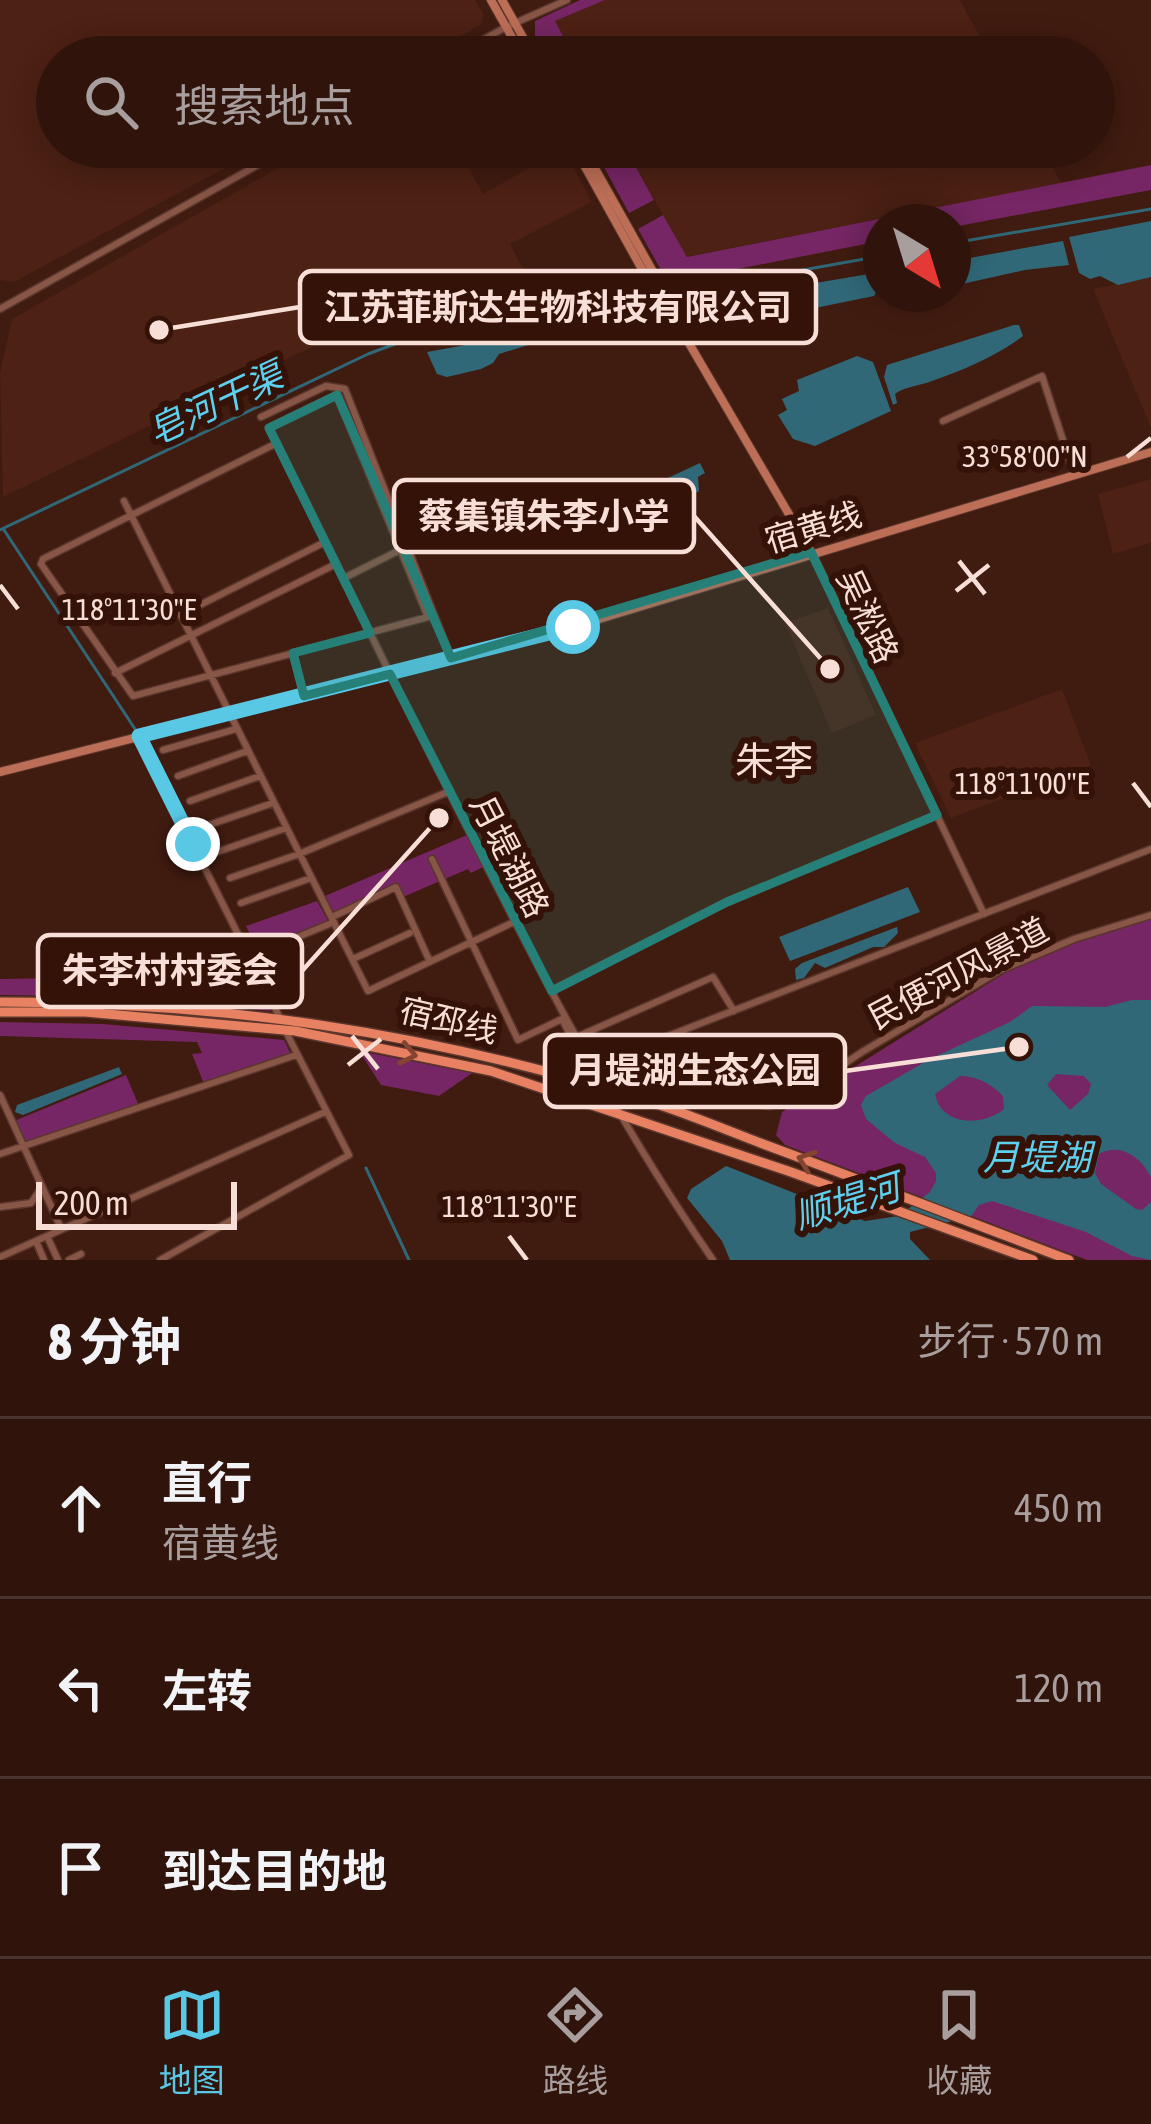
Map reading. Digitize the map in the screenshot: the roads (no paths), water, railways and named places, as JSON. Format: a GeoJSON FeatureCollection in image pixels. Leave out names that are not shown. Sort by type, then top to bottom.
{"type":"FeatureCollection","features":[{"type":"Feature","properties":{"kind":"main road"},"geometry":{"type":"LineString","coordinates":[[491,0],[518,36]]}},
{"type":"Feature","properties":{"kind":"main road"},"geometry":{"type":"LineString","coordinates":[[502,0],[514,36]]}},
{"type":"Feature","properties":{"kind":"main road","name":"吴淞路"},"geometry":{"type":"LineString","coordinates":[[586,168],[811,552]]}},
{"type":"Feature","properties":{"kind":"main road","name":"吴淞路"},"geometry":{"type":"LineString","coordinates":[[596,168],[656,278],[655,285]]}},
{"type":"Feature","properties":{"kind":"main road","name":"宿黄线"},"geometry":{"type":"LineString","coordinates":[[0,772],[591,622],[1151,452]]}},
{"type":"Feature","properties":{"kind":"main road","name":"宿邳线"},"geometry":{"type":"LineString","coordinates":[[0,1001],[121,1002],[280,1017],[402,1036],[605,1088],[1069,1260]]}},
{"type":"Feature","properties":{"kind":"main road","name":"宿邳线"},"geometry":{"type":"LineString","coordinates":[[0,1012],[85,1012],[285,1030],[490,1071],[1034,1260]]}},
{"type":"Feature","properties":{"kind":"street"},"geometry":{"type":"LineString","coordinates":[[490,36],[568,0]]}},
{"type":"Feature","properties":{"kind":"street"},"geometry":{"type":"LineString","coordinates":[[0,308],[252,168]]}},
{"type":"Feature","properties":{"kind":"street"},"geometry":{"type":"LineString","coordinates":[[943,422],[1042,376],[1074,475]]}},
{"type":"Feature","properties":{"kind":"street"},"geometry":{"type":"LineString","coordinates":[[261,417],[326,386],[342,386],[451,658]]}},
{"type":"Feature","properties":{"kind":"street"},"geometry":{"type":"LineString","coordinates":[[337,394],[428,617],[133,696],[41,561],[131,515],[277,443],[269,428],[337,394]]}},
{"type":"Feature","properties":{"kind":"street","name":"月堤湖路"},"geometry":{"type":"LineString","coordinates":[[277,443],[552,991],[653,1174],[713,1260]]}},
{"type":"Feature","properties":{"kind":"street"},"geometry":{"type":"LineString","coordinates":[[124,501],[368,991],[516,921]]}},
{"type":"Feature","properties":{"kind":"street"},"geometry":{"type":"LineString","coordinates":[[343,578],[407,540]]}},
{"type":"Feature","properties":{"kind":"street"},"geometry":{"type":"LineString","coordinates":[[180,615],[326,542]]}},
{"type":"Feature","properties":{"kind":"street","name":"吴淞路"},"geometry":{"type":"LineString","coordinates":[[811,552],[984,914]]}},
{"type":"Feature","properties":{"kind":"street"},"geometry":{"type":"LineString","coordinates":[[115,673],[336,564]]}},
{"type":"Feature","properties":{"kind":"street"},"geometry":{"type":"LineString","coordinates":[[293,653],[304,696]]}},
{"type":"Feature","properties":{"kind":"street"},"geometry":{"type":"LineString","coordinates":[[163,750],[236,729]]}},
{"type":"Feature","properties":{"kind":"street"},"geometry":{"type":"LineString","coordinates":[[139,736],[349,1156],[160,1260]]}},
{"type":"Feature","properties":{"kind":"street"},"geometry":{"type":"LineString","coordinates":[[178,776],[247,751]]}},
{"type":"Feature","properties":{"kind":"street"},"geometry":{"type":"LineString","coordinates":[[190,801],[260,776]]}},
{"type":"Feature","properties":{"kind":"street"},"geometry":{"type":"LineString","coordinates":[[230,878],[450,790]]}},
{"type":"Feature","properties":{"kind":"street"},"geometry":{"type":"LineString","coordinates":[[203,827],[273,802]]}},
{"type":"Feature","properties":{"kind":"street"},"geometry":{"type":"LineString","coordinates":[[552,991],[727,902],[937,815]]}},
{"type":"Feature","properties":{"kind":"street"},"geometry":{"type":"LineString","coordinates":[[217,852],[286,828]]}},
{"type":"Feature","properties":{"kind":"street"},"geometry":{"type":"LineString","coordinates":[[603,1061],[1151,849]]}},
{"type":"Feature","properties":{"kind":"street"},"geometry":{"type":"LineString","coordinates":[[432,859],[518,1040],[562,1019],[572,1039],[712,976],[734,1011]]}},
{"type":"Feature","properties":{"kind":"street"},"geometry":{"type":"LineString","coordinates":[[242,903],[311,878]]}},
{"type":"Feature","properties":{"kind":"street"},"geometry":{"type":"LineString","coordinates":[[264,951],[396,887],[430,962]]}},
{"type":"Feature","properties":{"kind":"street","name":"民便河风景道"},"geometry":{"type":"LineString","coordinates":[[590,1059],[769,1106],[787,1101],[1001,970],[1074,939],[1151,915]]}},
{"type":"Feature","properties":{"kind":"street"},"geometry":{"type":"LineString","coordinates":[[352,959],[410,933]]}},
{"type":"Feature","properties":{"kind":"street"},"geometry":{"type":"LineString","coordinates":[[0,1154],[296,1055]]}},
{"type":"Feature","properties":{"kind":"street"},"geometry":{"type":"LineString","coordinates":[[0,1095],[62,1228]]}},
{"type":"Feature","properties":{"kind":"street"},"geometry":{"type":"LineString","coordinates":[[0,1257],[326,1112]]}},
{"type":"Feature","properties":{"kind":"street"},"geometry":{"type":"LineString","coordinates":[[0,1207],[31,1203],[43,1186]]}},
{"type":"Feature","properties":{"kind":"street"},"geometry":{"type":"LineString","coordinates":[[47,1235],[58,1260]]}},
{"type":"Feature","properties":{"kind":"street"},"geometry":{"type":"LineString","coordinates":[[36,1240],[44,1260]]}},
{"type":"Feature","properties":{"kind":"street"},"geometry":{"type":"LineString","coordinates":[[69,1260],[81,1254]]}},
{"type":"Feature","properties":{"kind":"water"},"geometry":{"type":"Polygon","coordinates":[[[1151,221],[1151,277],[1118,285],[1079,273],[1069,237],[1151,221]]]}},
{"type":"Feature","properties":{"kind":"water"},"geometry":{"type":"Polygon","coordinates":[[[1063,241],[1069,265],[971,282],[971,258],[1063,241]]]}},
{"type":"Feature","properties":{"kind":"water"},"geometry":{"type":"Polygon","coordinates":[[[863,275],[863,298],[736,324],[723,321],[717,307],[727,298],[863,275]]]}},
{"type":"Feature","properties":{"kind":"water"},"geometry":{"type":"Polygon","coordinates":[[[1019,325],[1023,336],[1013,343],[968,367],[899,391],[893,405],[884,377],[887,365],[1019,325]]]}},
{"type":"Feature","properties":{"kind":"water"},"geometry":{"type":"Polygon","coordinates":[[[538,332],[538,342],[499,354],[481,369],[447,377],[437,374],[427,352],[538,332]]]}},
{"type":"Feature","properties":{"kind":"water"},"geometry":{"type":"Polygon","coordinates":[[[857,356],[873,362],[891,411],[815,446],[793,439],[778,415],[787,410],[782,399],[799,391],[797,380],[857,356]]]}},
{"type":"Feature","properties":{"kind":"water"},"geometry":{"type":"Polygon","coordinates":[[[700,463],[705,473],[698,477],[699,491],[691,495],[686,490],[669,505],[651,509],[651,514],[633,522],[622,503],[625,498],[700,463]]]}},
{"type":"Feature","properties":{"kind":"water"},"geometry":{"type":"Polygon","coordinates":[[[908,887],[920,912],[790,961],[779,937],[908,887]]]}},
{"type":"Feature","properties":{"kind":"water"},"geometry":{"type":"Polygon","coordinates":[[[897,927],[898,933],[884,947],[873,947],[825,968],[815,963],[804,978],[796,980],[795,969],[802,963],[897,927]]]}},
{"type":"Feature","properties":{"kind":"water","name":"月堤湖"},"geometry":{"type":"Polygon","coordinates":[[[1151,1000],[1151,1177],[1136,1158],[1115,1150],[1099,1154],[1095,1173],[1101,1184],[1136,1209],[1151,1202],[1151,1260],[1132,1256],[1086,1232],[992,1201],[979,1205],[971,1216],[910,1232],[910,1239],[930,1260],[730,1260],[722,1241],[687,1198],[691,1189],[726,1166],[865,1221],[899,1216],[930,1192],[936,1173],[925,1157],[895,1143],[866,1119],[861,1105],[866,1096],[1032,1006],[1105,1007],[1151,1000]],[[1056,1074],[1047,1085],[1070,1110],[1088,1094],[1091,1084],[1084,1076],[1056,1074]],[[960,1076],[935,1094],[945,1112],[974,1121],[1004,1109],[1003,1096],[994,1088],[960,1076]]]}},
{"type":"Feature","properties":{"kind":"water"},"geometry":{"type":"Polygon","coordinates":[[[119,1067],[122,1074],[23,1115],[15,1112],[17,1105],[119,1067]]]}},
{"type":"Feature","properties":{"kind":"waterway","name":"皂河干渠"},"geometry":{"type":"LineString","coordinates":[[971,240],[1151,209]]}},
{"type":"Feature","properties":{"kind":"waterway","name":"皂河干渠"},"geometry":{"type":"LineString","coordinates":[[0,530],[403,341],[863,259]]}},
{"type":"Feature","properties":{"kind":"waterway"},"geometry":{"type":"LineString","coordinates":[[4,530],[135,729]]}},
{"type":"Feature","properties":{"kind":"waterway"},"geometry":{"type":"LineString","coordinates":[[366,1168],[409,1260]]}},
{"type":"Feature","properties":{"kind":"place","name":"江苏菲斯达生物科技有限公司"},"geometry":{"type":"Point","coordinates":[159,330]}},
{"type":"Feature","properties":{"kind":"place","name":"蔡集镇朱李小学"},"geometry":{"type":"Point","coordinates":[830,669]}},
{"type":"Feature","properties":{"kind":"place","name":"朱李村村委会"},"geometry":{"type":"Point","coordinates":[439,818]}},
{"type":"Feature","properties":{"kind":"place","name":"月堤湖生态公园"},"geometry":{"type":"Point","coordinates":[1019,1047]}},
{"type":"Feature","properties":{"kind":"district","name":"朱李"},"geometry":{"type":"Point","coordinates":[774,761]}},
{"type":"Feature","properties":{"kind":"water label","name":"顺堤河"},"geometry":{"type":"Point","coordinates":[847,1201]}}]}
